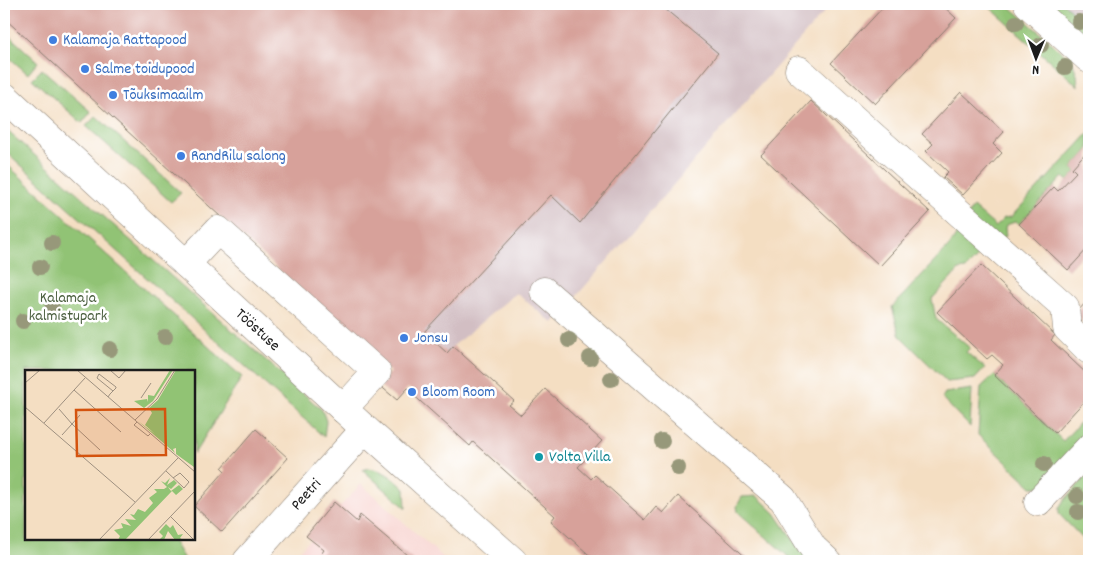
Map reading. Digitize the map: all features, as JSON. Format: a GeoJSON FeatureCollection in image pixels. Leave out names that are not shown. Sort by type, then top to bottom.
{"type":"FeatureCollection","features":[{"type":"Feature","properties":{"kind":"street"},"geometry":{"type":"LineString","coordinates":[[1028,4],[1089,58]]}},
{"type":"Feature","properties":{"kind":"street"},"geometry":{"type":"LineString","coordinates":[[799,70],[1065,307],[1067,328],[1089,350]]}},
{"type":"Feature","properties":{"kind":"street","name":"Tööstuse"},"geometry":{"type":"LineString","coordinates":[[4,96],[365,429],[513,561]]}},
{"type":"Feature","properties":{"kind":"street"},"geometry":{"type":"LineString","coordinates":[[186,264],[218,230],[378,372],[343,408]]}},
{"type":"Feature","properties":{"kind":"street"},"geometry":{"type":"LineString","coordinates":[[544,291],[783,499],[813,548],[827,561]]}},
{"type":"Feature","properties":{"kind":"street","name":"Peetri"},"geometry":{"type":"LineString","coordinates":[[247,561],[365,429]]}},
{"type":"Feature","properties":{"kind":"street"},"geometry":{"type":"LineString","coordinates":[[1038,502],[1089,448]]}},
{"type":"Feature","properties":{"kind":"shaded area"},"geometry":{"type":"Polygon","coordinates":[[[64,4],[831,4],[553,323],[516,293],[447,353],[64,4]]]}},
{"type":"Feature","properties":{"kind":"shaded area"},"geometry":{"type":"Polygon","coordinates":[[[1028,4],[1089,4],[1089,59],[1028,4]]]}},
{"type":"Feature","properties":{"kind":"shaded area"},"geometry":{"type":"Polygon","coordinates":[[[361,484],[447,561],[290,561],[361,484]]]}},
{"type":"Feature","properties":{"kind":"green space"},"geometry":{"type":"Polygon","coordinates":[[[986,4],[1007,4],[1072,61],[1077,74],[1078,86],[986,4]]]}},
{"type":"Feature","properties":{"kind":"green space"},"geometry":{"type":"Polygon","coordinates":[[[1046,4],[1064,4],[1089,27],[1089,41],[1046,4]]]}},
{"type":"Feature","properties":{"kind":"green space"},"geometry":{"type":"Polygon","coordinates":[[[4,31],[38,62],[28,74],[4,53],[4,31]]]}},
{"type":"Feature","properties":{"kind":"green space"},"geometry":{"type":"Polygon","coordinates":[[[42,69],[91,112],[82,123],[32,79],[42,69]]]}},
{"type":"Feature","properties":{"kind":"green space"},"geometry":{"type":"Polygon","coordinates":[[[96,116],[181,193],[171,202],[86,126],[96,116]]]}},
{"type":"Feature","properties":{"kind":"green space"},"geometry":{"type":"Polygon","coordinates":[[[4,128],[322,410],[326,421],[324,437],[4,150],[4,128]]]}},
{"type":"Feature","properties":{"kind":"green space"},"geometry":{"type":"Polygon","coordinates":[[[1089,133],[1089,149],[1072,168],[1076,172],[1068,181],[1063,177],[1019,224],[1015,222],[1006,225],[1006,236],[984,251],[966,269],[959,270],[932,299],[936,319],[970,348],[966,352],[985,368],[975,379],[947,382],[900,336],[892,307],[950,245],[973,207],[996,227],[1004,218],[1011,217],[1089,133]]]}},
{"type":"Feature","properties":{"kind":"green space","name":"Kalamaja kalmistupark"},"geometry":{"type":"Polygon","coordinates":[[[4,162],[242,377],[195,452],[195,370],[25,370],[25,540],[173,540],[185,561],[4,561],[4,162]]]}},
{"type":"Feature","properties":{"kind":"green space"},"geometry":{"type":"Polygon","coordinates":[[[994,375],[1063,441],[1089,413],[1089,440],[1044,487],[1032,487],[978,435],[981,387],[994,375]]]}},
{"type":"Feature","properties":{"kind":"green space"},"geometry":{"type":"Polygon","coordinates":[[[972,389],[970,427],[942,398],[945,393],[972,389]]]}},
{"type":"Feature","properties":{"kind":"green space"},"geometry":{"type":"Polygon","coordinates":[[[368,468],[393,478],[405,489],[406,508],[363,470],[368,468]]]}},
{"type":"Feature","properties":{"kind":"green space"},"geometry":{"type":"Polygon","coordinates":[[[1089,473],[1089,501],[1087,504],[1089,506],[1089,545],[1059,514],[1059,508],[1089,473]]]}},
{"type":"Feature","properties":{"kind":"green space"},"geometry":{"type":"Polygon","coordinates":[[[757,496],[775,513],[801,551],[812,561],[793,561],[738,512],[737,506],[742,497],[757,496]]]}},
{"type":"Feature","properties":{"kind":"building"},"geometry":{"type":"Polygon","coordinates":[[[4,4],[659,4],[718,53],[580,223],[551,195],[424,332],[447,353],[453,346],[514,401],[509,405],[521,415],[545,389],[602,441],[578,467],[591,479],[595,475],[645,520],[656,507],[663,513],[678,496],[750,561],[596,561],[551,521],[555,516],[473,442],[470,446],[410,392],[412,391],[408,388],[397,400],[378,384],[390,372],[4,18],[4,4]]]}},
{"type":"Feature","properties":{"kind":"building"},"geometry":{"type":"Polygon","coordinates":[[[886,4],[941,4],[956,18],[875,104],[831,63],[886,4]]]}},
{"type":"Feature","properties":{"kind":"building"},"geometry":{"type":"Polygon","coordinates":[[[961,92],[1004,132],[993,144],[1002,153],[963,195],[943,177],[948,172],[926,151],[933,144],[922,134],[961,92]]]}},
{"type":"Feature","properties":{"kind":"building"},"geometry":{"type":"Polygon","coordinates":[[[811,101],[930,212],[880,266],[761,155],[811,101]]]}},
{"type":"Feature","properties":{"kind":"building"},"geometry":{"type":"Polygon","coordinates":[[[1089,149],[1089,247],[1068,270],[1019,224],[1054,187],[1058,191],[1076,172],[1072,168],[1089,149]]]}},
{"type":"Feature","properties":{"kind":"building"},"geometry":{"type":"Polygon","coordinates":[[[981,265],[1055,335],[1051,340],[1089,376],[1089,396],[1055,433],[994,375],[1003,365],[992,355],[987,359],[937,312],[981,265]]]}},
{"type":"Feature","properties":{"kind":"building"},"geometry":{"type":"Polygon","coordinates":[[[1089,299],[1089,328],[1075,314],[1089,299]]]}},
{"type":"Feature","properties":{"kind":"building"},"geometry":{"type":"Polygon","coordinates":[[[256,429],[288,458],[222,532],[195,505],[225,471],[222,468],[256,429]]]}},
{"type":"Feature","properties":{"kind":"building"},"geometry":{"type":"Polygon","coordinates":[[[334,502],[357,522],[360,515],[414,561],[324,561],[319,557],[324,550],[306,536],[334,502]]]}},
{"type":"Feature","properties":{"kind":"place","name":"Kalamaja Rattapood"},"geometry":{"type":"Point","coordinates":[53,40]}},
{"type":"Feature","properties":{"kind":"place","name":"Salme toidupood"},"geometry":{"type":"Point","coordinates":[85,69]}},
{"type":"Feature","properties":{"kind":"place","name":"Tõuksimaailm"},"geometry":{"type":"Point","coordinates":[113,95]}},
{"type":"Feature","properties":{"kind":"place","name":"RandRilu salong"},"geometry":{"type":"Point","coordinates":[181,156]}},
{"type":"Feature","properties":{"kind":"place","name":"Jonsu"},"geometry":{"type":"Point","coordinates":[404,338]}},
{"type":"Feature","properties":{"kind":"place","name":"Bloom Room"},"geometry":{"type":"Point","coordinates":[412,392]}},
{"type":"Feature","properties":{"kind":"place","name":"Volta Villa"},"geometry":{"type":"Point","coordinates":[539,457]}}]}
